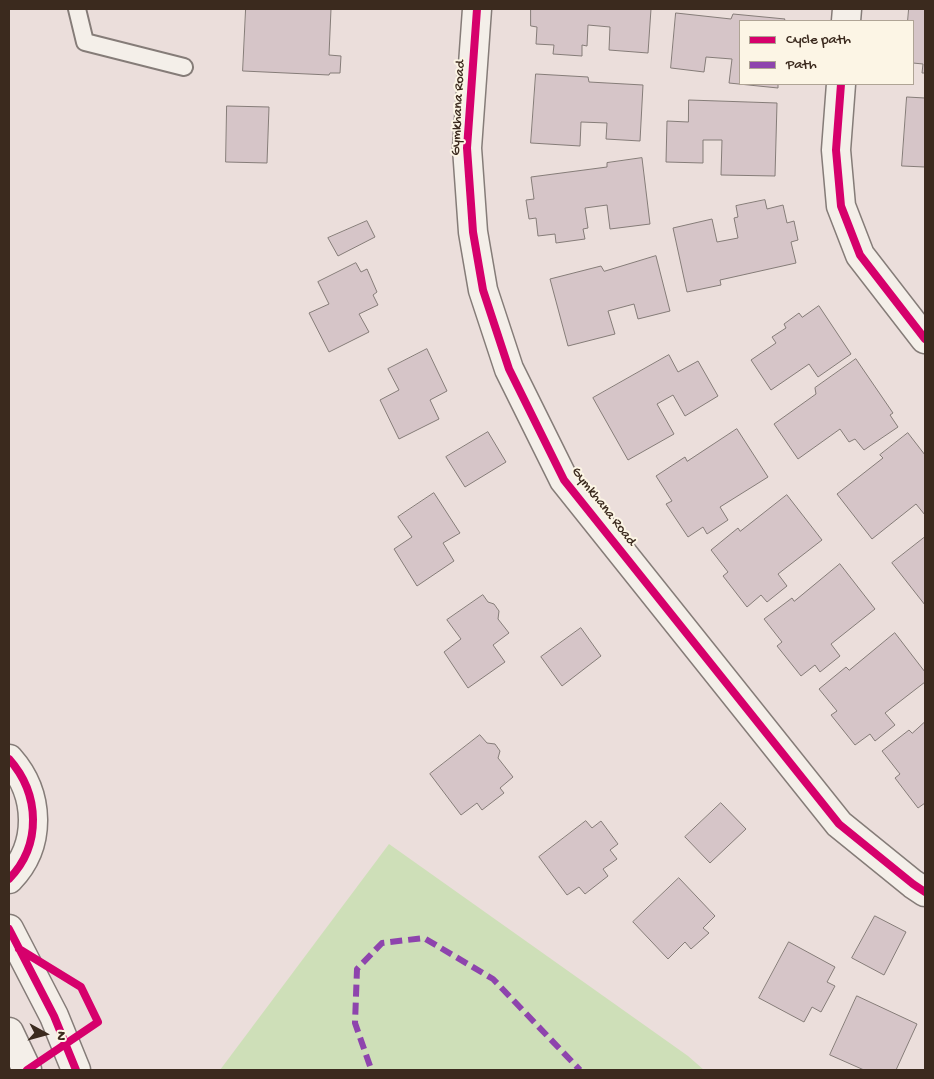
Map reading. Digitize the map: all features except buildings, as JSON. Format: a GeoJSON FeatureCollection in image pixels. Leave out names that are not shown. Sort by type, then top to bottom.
{"type":"FeatureCollection","features":[{"type":"Feature","properties":{"kind":"street","name":"Gymkhana Road"},"geometry":{"type":"LineString","coordinates":[[477,9],[467,148],[474,232],[483,290],[509,369],[564,480],[839,824],[925,892]]}},
{"type":"Feature","properties":{"kind":"street"},"geometry":{"type":"LineString","coordinates":[[841,85],[836,150],[841,206],[860,255],[925,339]]}},
{"type":"Feature","properties":{"kind":"street"},"geometry":{"type":"LineString","coordinates":[[9,759],[27,788],[34,825],[26,855],[9,879]]}},
{"type":"Feature","properties":{"kind":"street"},"geometry":{"type":"LineString","coordinates":[[9,929],[54,1016],[76,1070]]}},
{"type":"Feature","properties":{"kind":"street"},"geometry":{"type":"LineString","coordinates":[[9,964],[33,986],[54,1016]]}},
{"type":"Feature","properties":{"kind":"street"},"geometry":{"type":"LineString","coordinates":[[9,1032],[27,1070]]}},
{"type":"Feature","properties":{"kind":"lane"},"geometry":{"type":"LineString","coordinates":[[77,9],[85,42],[184,67]]}},
{"type":"Feature","properties":{"kind":"green space"},"geometry":{"type":"Polygon","coordinates":[[[389,844],[688,1056],[704,1070],[220,1070],[389,844]]]}},
{"type":"Feature","properties":{"kind":"marked path"},"geometry":{"type":"LineString","coordinates":[[370,1066],[355,1023],[357,969],[382,943],[424,938],[493,979],[580,1070]]}},
{"type":"Feature","properties":{"kind":"cycle path"},"geometry":{"type":"LineString","coordinates":[[477,9],[467,148],[473,232],[483,290],[509,369],[564,480],[839,824],[925,892]]}},
{"type":"Feature","properties":{"kind":"cycle path"},"geometry":{"type":"LineString","coordinates":[[841,85],[836,150],[841,206],[860,255],[925,339]]}},
{"type":"Feature","properties":{"kind":"cycle path"},"geometry":{"type":"LineString","coordinates":[[9,759],[27,788],[33,819],[32,835],[27,851],[20,866],[9,879]]}},
{"type":"Feature","properties":{"kind":"cycle path"},"geometry":{"type":"LineString","coordinates":[[9,929],[54,1016],[76,1070]]}},
{"type":"Feature","properties":{"kind":"cycle path"},"geometry":{"type":"LineString","coordinates":[[19,949],[81,987],[98,1022],[27,1070]]}}]}
